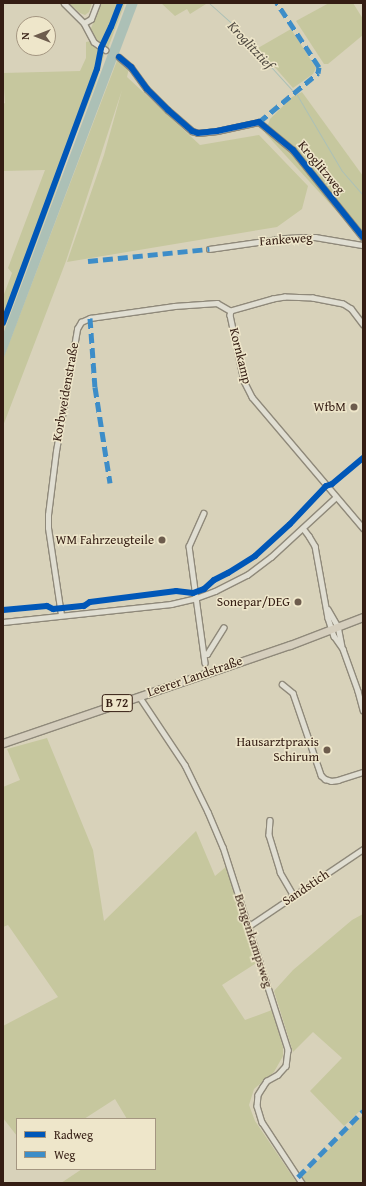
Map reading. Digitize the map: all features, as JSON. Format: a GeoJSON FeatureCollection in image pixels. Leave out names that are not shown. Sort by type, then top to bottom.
{"type":"FeatureCollection","features":[{"type":"Feature","properties":{"kind":"main road","name":"Leerer Landstraße"},"geometry":{"type":"LineString","coordinates":[[3,743],[290,645],[363,617]]}},
{"type":"Feature","properties":{"kind":"street"},"geometry":{"type":"LineString","coordinates":[[64,3],[84,23],[94,42],[106,50]]}},
{"type":"Feature","properties":{"kind":"street"},"geometry":{"type":"LineString","coordinates":[[84,23],[92,19],[97,3]]}},
{"type":"Feature","properties":{"kind":"street","name":"Kroglitzweg"},"geometry":{"type":"LineString","coordinates":[[119,57],[129,64],[148,89],[168,110],[192,131],[198,133],[217,131],[259,122],[294,150],[363,237]]}},
{"type":"Feature","properties":{"kind":"street","name":"Fankeweg"},"geometry":{"type":"LineString","coordinates":[[209,249],[285,238],[315,237],[363,245]]}},
{"type":"Feature","properties":{"kind":"street","name":"Kornkamp"},"geometry":{"type":"LineString","coordinates":[[363,325],[351,309],[343,304],[313,298],[273,299],[231,311],[230,315],[240,366],[247,389],[252,397],[363,528]]}},
{"type":"Feature","properties":{"kind":"street","name":"Korbweidenstraße"},"geometry":{"type":"LineString","coordinates":[[61,615],[48,528],[48,515],[56,452],[77,329],[82,322],[90,318],[174,306],[217,303],[231,311]]}},
{"type":"Feature","properties":{"kind":"street"},"geometry":{"type":"LineString","coordinates":[[3,622],[171,604],[196,598],[215,591],[247,574],[271,557],[336,497]]}},
{"type":"Feature","properties":{"kind":"street"},"geometry":{"type":"LineString","coordinates":[[204,513],[189,546],[205,663]]}},
{"type":"Feature","properties":{"kind":"street"},"geometry":{"type":"LineString","coordinates":[[303,528],[312,540],[317,554],[322,589],[327,608],[358,691],[363,710]]}},
{"type":"Feature","properties":{"kind":"street"},"geometry":{"type":"LineString","coordinates":[[204,654],[207,654],[223,628]]}},
{"type":"Feature","properties":{"kind":"street"},"geometry":{"type":"LineString","coordinates":[[282,684],[293,693],[321,775],[325,779],[331,781],[363,772]]}},
{"type":"Feature","properties":{"kind":"street","name":"Bengenkampsweg"},"geometry":{"type":"LineString","coordinates":[[139,696],[174,747],[208,812],[223,847],[288,1050],[286,1066],[278,1075],[268,1081],[263,1087],[258,1095],[257,1106],[262,1122],[302,1183]]}},
{"type":"Feature","properties":{"kind":"street"},"geometry":{"type":"LineString","coordinates":[[270,820],[269,835],[283,877],[294,896]]}},
{"type":"Feature","properties":{"kind":"street","name":"Sandstich"},"geometry":{"type":"LineString","coordinates":[[249,926],[363,849]]}},
{"type":"Feature","properties":{"kind":"green space"},"geometry":{"type":"Polygon","coordinates":[[[69,3],[92,3],[89,12],[85,15],[80,13],[69,3]]]}},
{"type":"Feature","properties":{"kind":"green space"},"geometry":{"type":"Polygon","coordinates":[[[101,3],[125,3],[108,48],[95,40],[90,31],[101,3]]]}},
{"type":"Feature","properties":{"kind":"green space"},"geometry":{"type":"Polygon","coordinates":[[[161,3],[206,4],[190,14],[187,9],[175,16],[161,3]]]}},
{"type":"Feature","properties":{"kind":"green space"},"geometry":{"type":"Polygon","coordinates":[[[329,3],[353,3],[363,19],[363,35],[328,64],[324,64],[296,21],[329,3]]]}},
{"type":"Feature","properties":{"kind":"green space"},"geometry":{"type":"Polygon","coordinates":[[[291,29],[316,68],[313,74],[293,88],[258,48],[291,29]]]}},
{"type":"Feature","properties":{"kind":"green space"},"geometry":{"type":"Polygon","coordinates":[[[91,41],[105,52],[95,86],[62,165],[61,177],[3,332],[3,297],[12,273],[8,268],[45,170],[3,171],[3,104],[5,103],[3,73],[80,71],[86,58],[86,42],[91,41]]]}},
{"type":"Feature","properties":{"kind":"green space"},"geometry":{"type":"Polygon","coordinates":[[[118,58],[129,68],[127,77],[200,145],[259,135],[308,186],[302,209],[277,227],[67,262],[104,155],[122,90],[66,261],[3,426],[3,359],[118,58]]]}},
{"type":"Feature","properties":{"kind":"green space"},"geometry":{"type":"Polygon","coordinates":[[[302,92],[363,176],[363,240],[265,133],[270,119],[292,97],[302,92]]]}},
{"type":"Feature","properties":{"kind":"green space"},"geometry":{"type":"Polygon","coordinates":[[[47,738],[93,850],[104,921],[196,831],[215,876],[227,866],[258,962],[222,985],[245,1020],[272,1010],[283,1047],[283,1056],[274,1072],[254,1089],[249,1105],[255,1121],[297,1183],[61,1183],[80,1170],[156,1170],[156,1118],[126,1118],[115,1099],[86,1118],[16,1118],[16,1135],[3,1118],[3,1026],[58,997],[8,925],[3,927],[3,787],[20,780],[7,749],[47,738]]]}},
{"type":"Feature","properties":{"kind":"green space"},"geometry":{"type":"Polygon","coordinates":[[[363,914],[363,1108],[344,1126],[310,1091],[342,1058],[313,1032],[293,1052],[274,991],[293,970],[352,920],[363,914]]]}},
{"type":"Feature","properties":{"kind":"green space"},"geometry":{"type":"Polygon","coordinates":[[[363,1115],[363,1183],[306,1183],[302,1177],[363,1115]]]}},
{"type":"Feature","properties":{"kind":"shaded area"},"geometry":{"type":"Polygon","coordinates":[[[127,3],[138,3],[3,360],[3,334],[127,3]]]}},
{"type":"Feature","properties":{"kind":"waterway","name":"Kroglitztief"},"geometry":{"type":"LineString","coordinates":[[209,3],[232,24],[292,90]]}},
{"type":"Feature","properties":{"kind":"waterway","name":"Kroglitztief"},"geometry":{"type":"LineString","coordinates":[[297,95],[342,171],[363,195]]}},
{"type":"Feature","properties":{"kind":"marked path"},"geometry":{"type":"LineString","coordinates":[[259,122],[318,73],[319,67],[277,3]]}},
{"type":"Feature","properties":{"kind":"marked path"},"geometry":{"type":"LineString","coordinates":[[88,261],[209,249]]}},
{"type":"Feature","properties":{"kind":"marked path"},"geometry":{"type":"LineString","coordinates":[[90,318],[95,387],[110,483]]}},
{"type":"Feature","properties":{"kind":"marked path"},"geometry":{"type":"LineString","coordinates":[[298,1177],[363,1111]]}},
{"type":"Feature","properties":{"kind":"cycle path"},"geometry":{"type":"LineString","coordinates":[[3,323],[97,69],[101,48],[120,3]]}},
{"type":"Feature","properties":{"kind":"cycle path"},"geometry":{"type":"LineString","coordinates":[[119,57],[131,67],[147,89],[192,131],[198,133],[217,131],[259,122],[293,150],[363,237]]}},
{"type":"Feature","properties":{"kind":"cycle path"},"geometry":{"type":"LineString","coordinates":[[3,610],[47,606],[53,609],[84,606],[90,602],[176,591],[193,593],[204,589],[214,580],[255,556],[290,524],[326,486],[332,484],[363,458]]}},
{"type":"Feature","properties":{"kind":"place","name":"WfbM"},"geometry":{"type":"Point","coordinates":[354,407]}},
{"type":"Feature","properties":{"kind":"place","name":"WM Fahrzeugteile"},"geometry":{"type":"Point","coordinates":[162,540]}},
{"type":"Feature","properties":{"kind":"place","name":"Sonepar/DEG"},"geometry":{"type":"Point","coordinates":[298,602]}},
{"type":"Feature","properties":{"kind":"place","name":"Hausarztpraxis Schirum"},"geometry":{"type":"Point","coordinates":[327,750]}}]}
